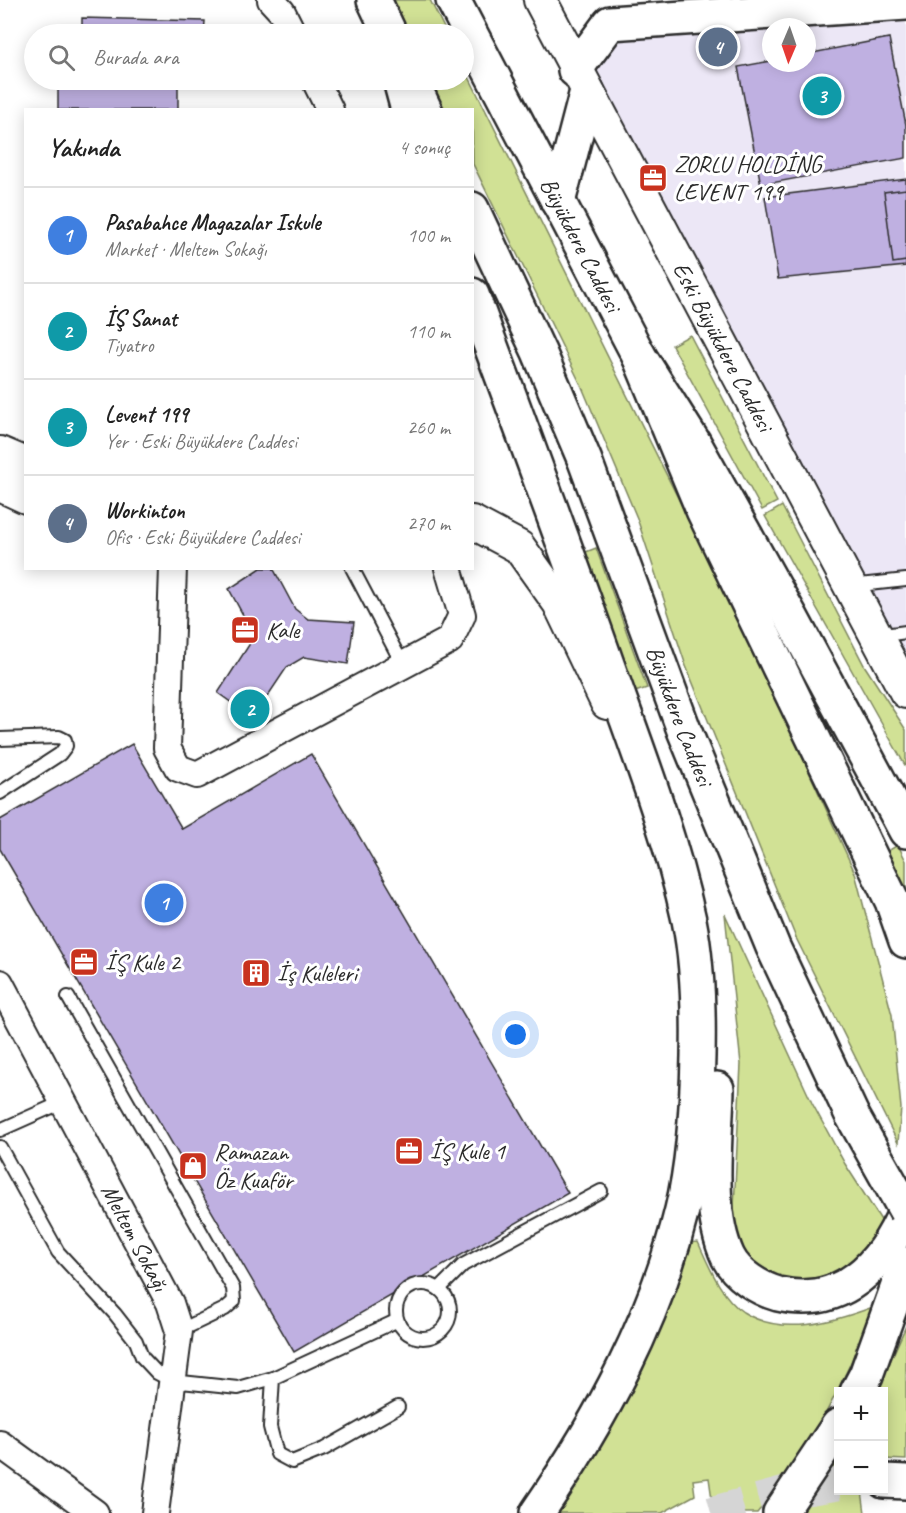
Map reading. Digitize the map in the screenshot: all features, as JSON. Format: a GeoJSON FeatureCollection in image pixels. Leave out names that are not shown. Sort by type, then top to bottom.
{"type":"FeatureCollection","features":[{"type":"Feature","properties":{"kind":"main road"},"geometry":{"type":"LineString","coordinates":[[374,0],[385,24]]}},
{"type":"Feature","properties":{"kind":"main road","name":"Büyükdere Caddesi"},"geometry":{"type":"LineString","coordinates":[[453,0],[465,24]]}},
{"type":"Feature","properties":{"kind":"main road"},"geometry":{"type":"LineString","coordinates":[[558,202],[581,81],[610,23],[906,3]]}},
{"type":"Feature","properties":{"kind":"main road","name":"Büyükdere Caddesi"},"geometry":{"type":"LineString","coordinates":[[474,40],[639,356],[699,452],[906,831]]}},
{"type":"Feature","properties":{"kind":"main road"},"geometry":{"type":"LineString","coordinates":[[403,90],[407,108]]}},
{"type":"Feature","properties":{"kind":"main road"},"geometry":{"type":"LineString","coordinates":[[416,90],[424,108]]}},
{"type":"Feature","properties":{"kind":"main road","name":"Büyükdere Caddesi"},"geometry":{"type":"LineString","coordinates":[[474,213],[539,352],[585,461],[688,740],[768,936],[852,1115],[906,1211]]}},
{"type":"Feature","properties":{"kind":"main road"},"geometry":{"type":"LineString","coordinates":[[474,300],[658,803],[690,924],[699,1023],[696,1115],[682,1208],[648,1314],[618,1382],[584,1443],[537,1513]]}},
{"type":"Feature","properties":{"kind":"main road"},"geometry":{"type":"LineString","coordinates":[[639,356],[703,510],[892,901],[906,941]]}},
{"type":"Feature","properties":{"kind":"main road"},"geometry":{"type":"LineString","coordinates":[[690,924],[707,963],[713,996],[718,1059],[715,1210],[729,1259],[746,1277],[766,1291],[793,1297],[821,1296],[846,1287],[873,1266],[906,1211]]}},
{"type":"Feature","properties":{"kind":"main road"},"geometry":{"type":"LineString","coordinates":[[860,1387],[906,1264]]}},
{"type":"Feature","properties":{"kind":"main road"},"geometry":{"type":"LineString","coordinates":[[780,1513],[834,1432]]}},
{"type":"Feature","properties":{"kind":"main road"},"geometry":{"type":"LineString","coordinates":[[888,1481],[906,1482]]}},
{"type":"Feature","properties":{"kind":"street"},"geometry":{"type":"LineString","coordinates":[[271,0],[282,12],[288,24]]}},
{"type":"Feature","properties":{"kind":"street","name":"Eski Büyükdere Caddesi"},"geometry":{"type":"LineString","coordinates":[[540,0],[848,586],[903,681]]}},
{"type":"Feature","properties":{"kind":"street"},"geometry":{"type":"LineString","coordinates":[[320,90],[329,108]]}},
{"type":"Feature","properties":{"kind":"street"},"geometry":{"type":"LineString","coordinates":[[0,453],[24,464]]}},
{"type":"Feature","properties":{"kind":"street"},"geometry":{"type":"LineString","coordinates":[[0,485],[24,496]]}},
{"type":"Feature","properties":{"kind":"street"},"geometry":{"type":"LineString","coordinates":[[474,523],[519,547],[559,603],[594,674],[654,820],[675,864]]}},
{"type":"Feature","properties":{"kind":"street"},"geometry":{"type":"LineString","coordinates":[[173,570],[167,748],[178,768],[197,775],[450,640],[462,615],[449,570]]}},
{"type":"Feature","properties":{"kind":"street","name":"Meltem Sokağı"},"geometry":{"type":"LineString","coordinates":[[0,983],[170,1303],[179,1331],[155,1513]]}},
{"type":"Feature","properties":{"kind":"street"},"geometry":{"type":"LineString","coordinates":[[0,1444],[95,1513]]}},
{"type":"Feature","properties":{"kind":"lane"},"geometry":{"type":"LineString","coordinates":[[353,570],[403,665]]}},
{"type":"Feature","properties":{"kind":"lane"},"geometry":{"type":"LineString","coordinates":[[848,586],[906,580]]}},
{"type":"Feature","properties":{"kind":"lane"},"geometry":{"type":"LineString","coordinates":[[875,636],[906,633]]}},
{"type":"Feature","properties":{"kind":"lane"},"geometry":{"type":"LineString","coordinates":[[0,739],[59,737],[65,740],[66,746],[60,754],[0,793]]}},
{"type":"Feature","properties":{"kind":"lane"},"geometry":{"type":"LineString","coordinates":[[68,997],[233,1288],[234,1301],[225,1308],[179,1331]]}},
{"type":"Feature","properties":{"kind":"lane"},"geometry":{"type":"LineString","coordinates":[[0,1130],[63,1102]]}},
{"type":"Feature","properties":{"kind":"lane"},"geometry":{"type":"LineString","coordinates":[[0,1147],[58,1252],[116,1314],[136,1341],[142,1357],[157,1373],[172,1381],[238,1388],[273,1378],[396,1321]]}},
{"type":"Feature","properties":{"kind":"lane"},"geometry":{"type":"LineString","coordinates":[[439,1289],[463,1265],[601,1191]]}},
{"type":"Feature","properties":{"kind":"lane"},"geometry":{"type":"LineString","coordinates":[[420,1284],[439,1289],[449,1304],[448,1322],[436,1336],[427,1339],[409,1336],[396,1321],[397,1301],[410,1287],[420,1284]]}},
{"type":"Feature","properties":{"kind":"lane"},"geometry":{"type":"LineString","coordinates":[[273,1378],[270,1427],[277,1454],[292,1462],[324,1449],[398,1407]]}},
{"type":"Feature","properties":{"kind":"shaded area"},"geometry":{"type":"Polygon","coordinates":[[[906,10],[906,663],[587,102],[598,59],[628,36],[762,23],[762,72],[816,72],[816,18],[906,10]]]}},
{"type":"Feature","properties":{"kind":"green space"},"geometry":{"type":"Polygon","coordinates":[[[393,0],[430,0],[442,24],[404,24],[393,0]]]}},
{"type":"Feature","properties":{"kind":"green space"},"geometry":{"type":"Polygon","coordinates":[[[474,87],[756,655],[855,873],[892,1015],[901,1108],[898,1143],[796,938],[686,666],[637,518],[582,387],[474,166],[474,108],[444,108],[435,90],[474,90],[474,87]]]}},
{"type":"Feature","properties":{"kind":"green space"},"geometry":{"type":"Polygon","coordinates":[[[690,335],[777,502],[762,510],[672,345],[690,335]]]}},
{"type":"Feature","properties":{"kind":"green space"},"geometry":{"type":"Polygon","coordinates":[[[782,506],[864,665],[906,730],[906,767],[765,516],[782,506]]]}},
{"type":"Feature","properties":{"kind":"green space"},"geometry":{"type":"Polygon","coordinates":[[[596,548],[647,688],[629,694],[581,554],[596,548]]]}},
{"type":"Feature","properties":{"kind":"green space"},"geometry":{"type":"Polygon","coordinates":[[[898,845],[906,861],[906,896],[886,852],[898,845]]]}},
{"type":"Feature","properties":{"kind":"green space"},"geometry":{"type":"Polygon","coordinates":[[[725,914],[812,1103],[845,1164],[888,1231],[857,1269],[806,1283],[771,1277],[745,1258],[733,1229],[741,1064],[725,914]]]}},
{"type":"Feature","properties":{"kind":"green space"},"geometry":{"type":"Polygon","coordinates":[[[698,1242],[716,1280],[728,1298],[743,1312],[758,1320],[774,1324],[808,1324],[841,1318],[873,1307],[839,1387],[834,1387],[834,1397],[810,1441],[757,1513],[714,1513],[709,1478],[693,1480],[695,1495],[662,1513],[550,1513],[615,1418],[638,1376],[658,1333],[688,1243],[698,1242]]]}},
{"type":"Feature","properties":{"kind":"green space"},"geometry":{"type":"Polygon","coordinates":[[[906,1326],[906,1460],[888,1459],[888,1387],[879,1387],[906,1326]]]}},
{"type":"Feature","properties":{"kind":"green space"},"geometry":{"type":"Polygon","coordinates":[[[834,1466],[834,1495],[863,1495],[865,1513],[802,1513],[834,1466]]]}},
{"type":"Feature","properties":{"kind":"building"},"geometry":{"type":"Polygon","coordinates":[[[82,18],[205,21],[205,24],[82,24],[82,18]]]}},
{"type":"Feature","properties":{"kind":"building"},"geometry":{"type":"Polygon","coordinates":[[[889,38],[906,125],[906,158],[761,185],[738,67],[762,63],[762,72],[816,72],[816,52],[889,38]]]}},
{"type":"Feature","properties":{"kind":"building"},"geometry":{"type":"Polygon","coordinates":[[[58,90],[178,90],[178,108],[58,108],[58,90]]]}},
{"type":"Feature","properties":{"kind":"building"},"geometry":{"type":"Polygon","coordinates":[[[906,179],[906,266],[778,279],[765,197],[906,179]]]}},
{"type":"Feature","properties":{"kind":"building"},"geometry":{"type":"Polygon","coordinates":[[[906,189],[906,261],[893,263],[884,192],[906,189]]]}},
{"type":"Feature","properties":{"kind":"building"},"geometry":{"type":"Polygon","coordinates":[[[258,570],[274,570],[295,609],[308,619],[354,622],[348,664],[304,657],[287,667],[253,718],[218,693],[249,645],[251,630],[229,589],[258,570]]]}},
{"type":"Feature","properties":{"kind":"building","name":"İş Kuleleri"},"geometry":{"type":"Polygon","coordinates":[[[132,744],[182,829],[311,754],[568,1193],[294,1352],[0,849],[0,820],[132,744]]]}},
{"type":"Feature","properties":{"kind":"tunnel"},"geometry":{"type":"LineString","coordinates":[[711,1513],[789,1492],[834,1485]]}},
{"type":"Feature","properties":{"kind":"place","name":"Workinton"},"geometry":{"type":"Point","coordinates":[718,47]}},
{"type":"Feature","properties":{"kind":"place","name":"Levent 199"},"geometry":{"type":"Point","coordinates":[822,96]}},
{"type":"Feature","properties":{"kind":"place","name":"ZORLU HOLDİNG LEVENT 199"},"geometry":{"type":"Point","coordinates":[653,178]}},
{"type":"Feature","properties":{"kind":"place","name":"Kale"},"geometry":{"type":"Point","coordinates":[245,630]}},
{"type":"Feature","properties":{"kind":"place","name":"İŞ Sanat"},"geometry":{"type":"Point","coordinates":[250,709]}},
{"type":"Feature","properties":{"kind":"place","name":"Pasabahce Magazalar Iskule"},"geometry":{"type":"Point","coordinates":[164,903]}},
{"type":"Feature","properties":{"kind":"place","name":"İŞ Kule 2"},"geometry":{"type":"Point","coordinates":[84,962]}},
{"type":"Feature","properties":{"kind":"place","name":"İş Kuleleri"},"geometry":{"type":"Point","coordinates":[256,973]}},
{"type":"Feature","properties":{"kind":"place","name":"İŞ Kule 1"},"geometry":{"type":"Point","coordinates":[409,1151]}},
{"type":"Feature","properties":{"kind":"place","name":"Ramazan Öz Kuaför"},"geometry":{"type":"Point","coordinates":[193,1166]}}]}
